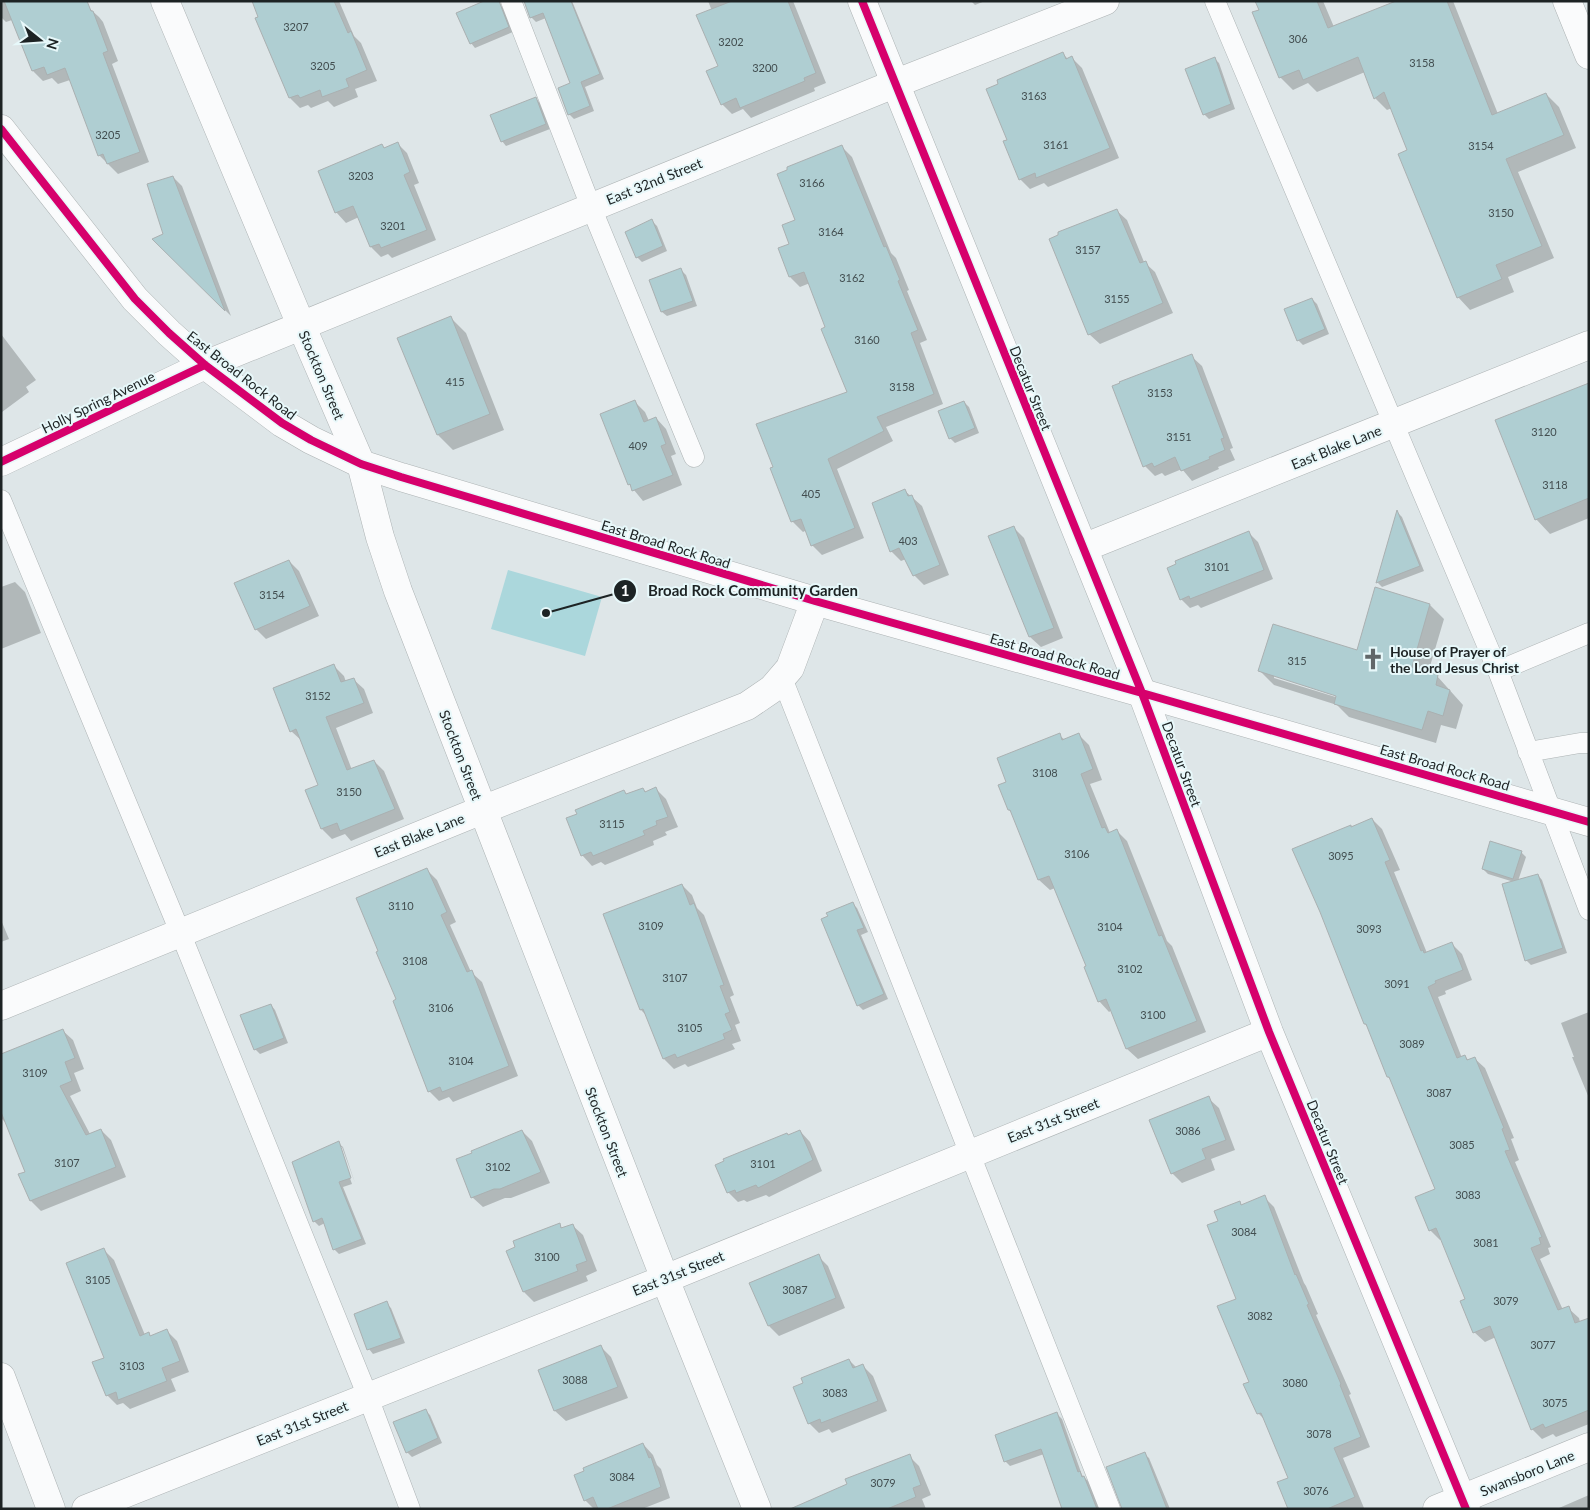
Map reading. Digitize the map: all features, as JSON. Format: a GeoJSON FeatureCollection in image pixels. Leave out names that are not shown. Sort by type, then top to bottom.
{"type":"FeatureCollection","features":[{"type":"Feature","properties":{"kind":"street","name":"Stockton Street"},"geometry":{"type":"LineString","coordinates":[[165,1],[300,325],[361,464],[380,537],[398,592],[665,1279],[757,1509]]}},
{"type":"Feature","properties":{"kind":"street","name":"Decatur Street"},"geometry":{"type":"LineString","coordinates":[[862,1],[1142,693],[1269,1032],[1455,1505]]}},
{"type":"Feature","properties":{"kind":"street","name":"East 32nd Street"},"geometry":{"type":"LineString","coordinates":[[205,365],[894,84],[1105,1]]}},
{"type":"Feature","properties":{"kind":"street"},"geometry":{"type":"LineString","coordinates":[[1567,1],[1589,55]]}},
{"type":"Feature","properties":{"kind":"street","name":"East Broad Rock Road"},"geometry":{"type":"LineString","coordinates":[[1,129],[135,298],[168,334],[205,365],[282,423],[318,445],[361,464],[815,601],[1589,822]]}},
{"type":"Feature","properties":{"kind":"street","name":"East Blake Lane"},"geometry":{"type":"LineString","coordinates":[[1083,548],[1589,345]]}},
{"type":"Feature","properties":{"kind":"street","name":"Holly Spring Avenue"},"geometry":{"type":"LineString","coordinates":[[1,462],[205,365]]}},
{"type":"Feature","properties":{"kind":"street","name":"East Blake Lane"},"geometry":{"type":"LineString","coordinates":[[1,1006],[482,810],[746,706],[772,689],[790,668],[815,601]]}},
{"type":"Feature","properties":{"kind":"street","name":"East 31st Street"},"geometry":{"type":"LineString","coordinates":[[86,1509],[665,1279],[1269,1032]]}},
{"type":"Feature","properties":{"kind":"street"},"geometry":{"type":"LineString","coordinates":[[1,1377],[51,1509]]}},
{"type":"Feature","properties":{"kind":"street","name":"Swansboro Lane"},"geometry":{"type":"LineString","coordinates":[[1455,1505],[1589,1448]]}},
{"type":"Feature","properties":{"kind":"lane"},"geometry":{"type":"LineString","coordinates":[[511,1],[591,207],[694,457]]}},
{"type":"Feature","properties":{"kind":"lane"},"geometry":{"type":"LineString","coordinates":[[1215,1],[1498,671],[1589,910]]}},
{"type":"Feature","properties":{"kind":"lane"},"geometry":{"type":"LineString","coordinates":[[1,500],[180,932],[368,1397],[410,1509]]}},
{"type":"Feature","properties":{"kind":"lane"},"geometry":{"type":"LineString","coordinates":[[1498,671],[1589,633]]}},
{"type":"Feature","properties":{"kind":"lane"},"geometry":{"type":"LineString","coordinates":[[782,678],[1110,1509]]}},
{"type":"Feature","properties":{"kind":"lane"},"geometry":{"type":"LineString","coordinates":[[1528,752],[1580,742],[1589,743]]}},
{"type":"Feature","properties":{"kind":"shaded area"},"geometry":{"type":"Polygon","coordinates":[[[508,570],[602,597],[585,656],[491,629],[508,570]]]}},
{"type":"Feature","properties":{"kind":"building"},"geometry":{"type":"Polygon","coordinates":[[[4,1],[87,1],[91,11],[93,11],[108,51],[103,53],[140,152],[107,164],[103,154],[98,156],[65,68],[47,75],[44,67],[32,71],[4,1]]]}},
{"type":"Feature","properties":{"kind":"building"},"geometry":{"type":"Polygon","coordinates":[[[252,1],[334,1],[348,33],[351,31],[367,70],[346,79],[349,87],[322,97],[320,90],[300,98],[298,95],[289,98],[255,18],[258,17],[252,1]]]}},
{"type":"Feature","properties":{"kind":"building"},"geometry":{"type":"Polygon","coordinates":[[[484,1],[499,1],[509,27],[470,44],[456,13],[484,1]]]}},
{"type":"Feature","properties":{"kind":"building"},"geometry":{"type":"Polygon","coordinates":[[[524,1],[571,1],[600,74],[581,82],[590,106],[568,115],[558,88],[570,83],[543,13],[530,18],[524,1]]]}},
{"type":"Feature","properties":{"kind":"building"},"geometry":{"type":"Polygon","coordinates":[[[732,1],[788,1],[816,73],[804,78],[805,81],[740,108],[736,98],[721,105],[706,71],[718,66],[696,15],[732,1]]]}},
{"type":"Feature","properties":{"kind":"building"},"geometry":{"type":"Polygon","coordinates":[[[1255,1],[1317,1],[1328,28],[1396,1],[1447,1],[1492,115],[1546,93],[1564,135],[1506,159],[1542,246],[1496,265],[1502,279],[1457,298],[1398,154],[1407,150],[1384,92],[1374,99],[1358,57],[1303,80],[1299,70],[1279,78],[1252,12],[1259,10],[1255,1]]]}},
{"type":"Feature","properties":{"kind":"building"},"geometry":{"type":"Polygon","coordinates":[[[1063,52],[1066,59],[1072,56],[1110,148],[1036,178],[1035,173],[1019,180],[1003,141],[1007,140],[986,89],[998,84],[997,80],[1063,52]]]}},
{"type":"Feature","properties":{"kind":"building"},"geometry":{"type":"Polygon","coordinates":[[[1215,57],[1231,104],[1203,115],[1185,69],[1215,57]]]}},
{"type":"Feature","properties":{"kind":"building"},"geometry":{"type":"Polygon","coordinates":[[[536,97],[546,124],[501,142],[490,115],[536,97]]]}},
{"type":"Feature","properties":{"kind":"building"},"geometry":{"type":"Polygon","coordinates":[[[398,142],[410,172],[404,175],[427,230],[381,248],[379,244],[370,247],[353,206],[335,213],[318,171],[382,144],[384,148],[398,142]]]}},
{"type":"Feature","properties":{"kind":"building"},"geometry":{"type":"Polygon","coordinates":[[[842,145],[884,247],[886,246],[900,280],[898,281],[918,330],[911,333],[934,394],[877,417],[884,431],[828,459],[855,528],[811,546],[801,519],[791,522],[770,468],[773,467],[756,424],[847,392],[821,329],[825,327],[804,272],[789,277],[778,248],[789,244],[782,225],[795,220],[777,174],[787,170],[787,167],[842,145]]]}},
{"type":"Feature","properties":{"kind":"building"},"geometry":{"type":"Polygon","coordinates":[[[173,176],[225,311],[152,239],[163,234],[147,184],[173,176]]]}},
{"type":"Feature","properties":{"kind":"building"},"geometry":{"type":"Polygon","coordinates":[[[1117,209],[1140,263],[1146,261],[1163,303],[1088,335],[1049,239],[1058,235],[1058,232],[1117,209]]]}},
{"type":"Feature","properties":{"kind":"building"},"geometry":{"type":"Polygon","coordinates":[[[652,219],[663,246],[636,258],[625,232],[652,219]]]}},
{"type":"Feature","properties":{"kind":"building"},"geometry":{"type":"Polygon","coordinates":[[[681,268],[693,301],[661,312],[649,280],[681,268]]]}},
{"type":"Feature","properties":{"kind":"building"},"geometry":{"type":"Polygon","coordinates":[[[1312,298],[1325,329],[1297,341],[1284,309],[1312,298]]]}},
{"type":"Feature","properties":{"kind":"building"},"geometry":{"type":"Polygon","coordinates":[[[451,316],[490,414],[437,435],[397,338],[451,316]]]}},
{"type":"Feature","properties":{"kind":"building"},"geometry":{"type":"Polygon","coordinates":[[[1192,354],[1224,438],[1221,439],[1225,450],[1209,457],[1210,459],[1181,471],[1175,457],[1154,467],[1152,463],[1143,467],[1112,386],[1192,354]]]}},
{"type":"Feature","properties":{"kind":"building"},"geometry":{"type":"Polygon","coordinates":[[[1589,383],[1589,498],[1535,520],[1495,420],[1589,383]]]}},
{"type":"Feature","properties":{"kind":"building"},"geometry":{"type":"Polygon","coordinates":[[[635,400],[644,422],[656,417],[666,444],[661,446],[673,475],[632,491],[600,414],[635,400]]]}},
{"type":"Feature","properties":{"kind":"building"},"geometry":{"type":"Polygon","coordinates":[[[964,401],[975,428],[949,439],[938,411],[964,401]]]}},
{"type":"Feature","properties":{"kind":"building"},"geometry":{"type":"Polygon","coordinates":[[[905,489],[908,496],[912,495],[940,565],[913,576],[899,548],[890,552],[872,503],[905,489]]]}},
{"type":"Feature","properties":{"kind":"building"},"geometry":{"type":"Polygon","coordinates":[[[1397,510],[1420,566],[1376,583],[1397,510]]]}},
{"type":"Feature","properties":{"kind":"building"},"geometry":{"type":"Polygon","coordinates":[[[1014,526],[1054,628],[1029,637],[988,536],[1014,526]]]}},
{"type":"Feature","properties":{"kind":"building"},"geometry":{"type":"Polygon","coordinates":[[[1249,531],[1264,570],[1190,599],[1189,596],[1180,600],[1167,568],[1176,564],[1175,561],[1249,531]]]}},
{"type":"Feature","properties":{"kind":"building"},"geometry":{"type":"Polygon","coordinates":[[[289,560],[310,606],[255,630],[234,583],[289,560]]]}},
{"type":"Feature","properties":{"kind":"building","name":"House of Prayer of the Lord Jesus Christ"},"geometry":{"type":"Polygon","coordinates":[[[1375,587],[1430,604],[1412,667],[1438,675],[1436,685],[1450,690],[1443,716],[1428,711],[1422,730],[1334,704],[1336,696],[1258,671],[1273,624],[1357,650],[1375,587]]]}},
{"type":"Feature","properties":{"kind":"building"},"geometry":{"type":"Polygon","coordinates":[[[334,664],[341,682],[354,678],[364,703],[326,717],[347,770],[374,760],[395,809],[340,831],[337,823],[321,829],[305,790],[318,785],[296,729],[290,732],[273,688],[334,664]]]}},
{"type":"Feature","properties":{"kind":"building"},"geometry":{"type":"Polygon","coordinates":[[[1060,733],[1062,740],[1079,733],[1093,769],[1081,774],[1102,828],[1105,827],[1108,833],[1117,829],[1159,936],[1162,935],[1197,1021],[1126,1049],[1106,999],[1098,1002],[1084,967],[1086,966],[1049,876],[1038,880],[998,785],[1006,782],[997,758],[1060,733]]]}},
{"type":"Feature","properties":{"kind":"building"},"geometry":{"type":"Polygon","coordinates":[[[656,787],[668,817],[656,821],[657,825],[643,831],[645,835],[593,856],[591,852],[581,856],[566,818],[577,814],[575,810],[624,790],[626,794],[643,788],[645,792],[656,787]]]}},
{"type":"Feature","properties":{"kind":"building"},"geometry":{"type":"Polygon","coordinates":[[[1372,818],[1390,860],[1385,862],[1421,951],[1423,950],[1424,953],[1452,942],[1463,970],[1435,981],[1436,983],[1428,987],[1457,1058],[1465,1055],[1467,1060],[1475,1057],[1504,1128],[1502,1129],[1510,1150],[1505,1151],[1542,1237],[1539,1238],[1541,1244],[1531,1248],[1558,1310],[1569,1306],[1575,1323],[1589,1318],[1589,1410],[1545,1428],[1543,1424],[1531,1430],[1490,1326],[1473,1333],[1460,1301],[1465,1299],[1436,1228],[1429,1231],[1415,1197],[1435,1189],[1292,849],[1372,818]]]}},
{"type":"Feature","properties":{"kind":"building"},"geometry":{"type":"Polygon","coordinates":[[[1490,841],[1522,851],[1513,879],[1482,869],[1490,841]]]}},
{"type":"Feature","properties":{"kind":"building"},"geometry":{"type":"Polygon","coordinates":[[[427,868],[447,912],[441,915],[467,972],[472,970],[509,1066],[442,1092],[440,1087],[428,1092],[393,1001],[396,999],[356,898],[427,868]]]}},
{"type":"Feature","properties":{"kind":"building"},"geometry":{"type":"Polygon","coordinates":[[[1538,874],[1563,948],[1525,961],[1502,884],[1538,874]]]}},
{"type":"Feature","properties":{"kind":"building"},"geometry":{"type":"Polygon","coordinates":[[[682,884],[690,905],[694,903],[724,985],[720,986],[730,1012],[725,1014],[732,1030],[723,1034],[725,1039],[677,1058],[675,1054],[663,1059],[643,1009],[640,1010],[603,914],[682,884]]]}},
{"type":"Feature","properties":{"kind":"building"},"geometry":{"type":"Polygon","coordinates":[[[853,902],[864,928],[857,930],[884,994],[857,1006],[821,919],[828,916],[826,913],[853,902]]]}},
{"type":"Feature","properties":{"kind":"building"},"geometry":{"type":"Polygon","coordinates":[[[271,1004],[284,1038],[254,1050],[240,1015],[271,1004]]]}},
{"type":"Feature","properties":{"kind":"building"},"geometry":{"type":"Polygon","coordinates":[[[63,1029],[75,1058],[65,1062],[72,1081],[60,1086],[86,1135],[101,1129],[116,1167],[30,1201],[18,1174],[25,1172],[1,1112],[1,1054],[63,1029]]]}},
{"type":"Feature","properties":{"kind":"building"},"geometry":{"type":"Polygon","coordinates":[[[1209,1096],[1226,1140],[1202,1149],[1206,1159],[1171,1174],[1149,1120],[1209,1096]]]}},
{"type":"Feature","properties":{"kind":"building"},"geometry":{"type":"Polygon","coordinates":[[[522,1130],[541,1172],[500,1189],[494,1189],[471,1198],[456,1159],[522,1130]]]}},
{"type":"Feature","properties":{"kind":"building"},"geometry":{"type":"Polygon","coordinates":[[[800,1130],[813,1160],[758,1188],[756,1185],[736,1193],[735,1190],[727,1193],[715,1165],[724,1161],[723,1159],[787,1133],[788,1135],[800,1130]]]}},
{"type":"Feature","properties":{"kind":"building"},"geometry":{"type":"Polygon","coordinates":[[[339,1141],[351,1178],[339,1182],[362,1239],[333,1250],[322,1218],[313,1222],[292,1162],[339,1141]]]}},
{"type":"Feature","properties":{"kind":"building"},"geometry":{"type":"Polygon","coordinates":[[[1265,1195],[1295,1275],[1309,1304],[1307,1305],[1341,1384],[1361,1437],[1334,1448],[1355,1497],[1327,1509],[1288,1509],[1277,1482],[1288,1478],[1261,1413],[1257,1414],[1243,1384],[1249,1382],[1217,1306],[1236,1299],[1207,1225],[1218,1221],[1214,1211],[1240,1201],[1241,1205],[1265,1195]]]}},
{"type":"Feature","properties":{"kind":"building"},"geometry":{"type":"Polygon","coordinates":[[[560,1223],[561,1228],[573,1224],[587,1261],[576,1265],[578,1271],[523,1292],[506,1251],[515,1247],[513,1241],[560,1223]]]}},
{"type":"Feature","properties":{"kind":"building"},"geometry":{"type":"Polygon","coordinates":[[[104,1248],[140,1336],[149,1332],[150,1336],[167,1329],[180,1361],[162,1368],[167,1381],[118,1400],[116,1392],[106,1396],[92,1362],[104,1358],[66,1263],[104,1248]]]}},
{"type":"Feature","properties":{"kind":"building"},"geometry":{"type":"Polygon","coordinates":[[[819,1254],[836,1298],[768,1326],[749,1283],[819,1254]]]}},
{"type":"Feature","properties":{"kind":"building"},"geometry":{"type":"Polygon","coordinates":[[[387,1301],[401,1338],[367,1350],[354,1314],[387,1301]]]}},
{"type":"Feature","properties":{"kind":"building"},"geometry":{"type":"Polygon","coordinates":[[[601,1345],[618,1387],[554,1411],[538,1370],[601,1345]]]}},
{"type":"Feature","properties":{"kind":"building"},"geometry":{"type":"Polygon","coordinates":[[[849,1359],[853,1368],[863,1364],[878,1401],[821,1423],[820,1419],[808,1424],[793,1387],[803,1383],[801,1378],[849,1359]]]}},
{"type":"Feature","properties":{"kind":"building"},"geometry":{"type":"Polygon","coordinates":[[[426,1409],[438,1438],[406,1453],[393,1422],[426,1409]]]}},
{"type":"Feature","properties":{"kind":"building"},"geometry":{"type":"Polygon","coordinates":[[[1057,1412],[1078,1472],[1080,1471],[1082,1477],[1084,1476],[1097,1509],[1062,1509],[1041,1449],[1004,1462],[995,1435],[1057,1412]]]}},
{"type":"Feature","properties":{"kind":"building"},"geometry":{"type":"Polygon","coordinates":[[[643,1443],[649,1458],[651,1457],[661,1487],[607,1509],[598,1509],[593,1497],[584,1501],[574,1475],[584,1471],[583,1468],[643,1443]]]}},
{"type":"Feature","properties":{"kind":"building"},"geometry":{"type":"Polygon","coordinates":[[[1145,1452],[1167,1509],[1122,1509],[1106,1467],[1145,1452]]]}},
{"type":"Feature","properties":{"kind":"building"},"geometry":{"type":"Polygon","coordinates":[[[910,1454],[921,1485],[913,1488],[916,1497],[887,1509],[790,1509],[847,1484],[845,1479],[910,1454]]]}},
{"type":"Feature","properties":{"kind":"cycle path"},"geometry":{"type":"LineString","coordinates":[[862,1],[1142,693],[1269,1032],[1466,1509]]}},
{"type":"Feature","properties":{"kind":"cycle path"},"geometry":{"type":"LineString","coordinates":[[1,129],[135,299],[169,333],[205,365],[282,423],[311,440],[361,464],[815,601],[1589,822]]}},
{"type":"Feature","properties":{"kind":"cycle path"},"geometry":{"type":"LineString","coordinates":[[1,462],[205,365]]}},
{"type":"Feature","properties":{"kind":"place","name":"Broad Rock Community Garden"},"geometry":{"type":"Point","coordinates":[546,613]}},
{"type":"Feature","properties":{"kind":"place","name":"House of Prayer of the Lord Jesus Christ"},"geometry":{"type":"Point","coordinates":[1373,659]}}]}
